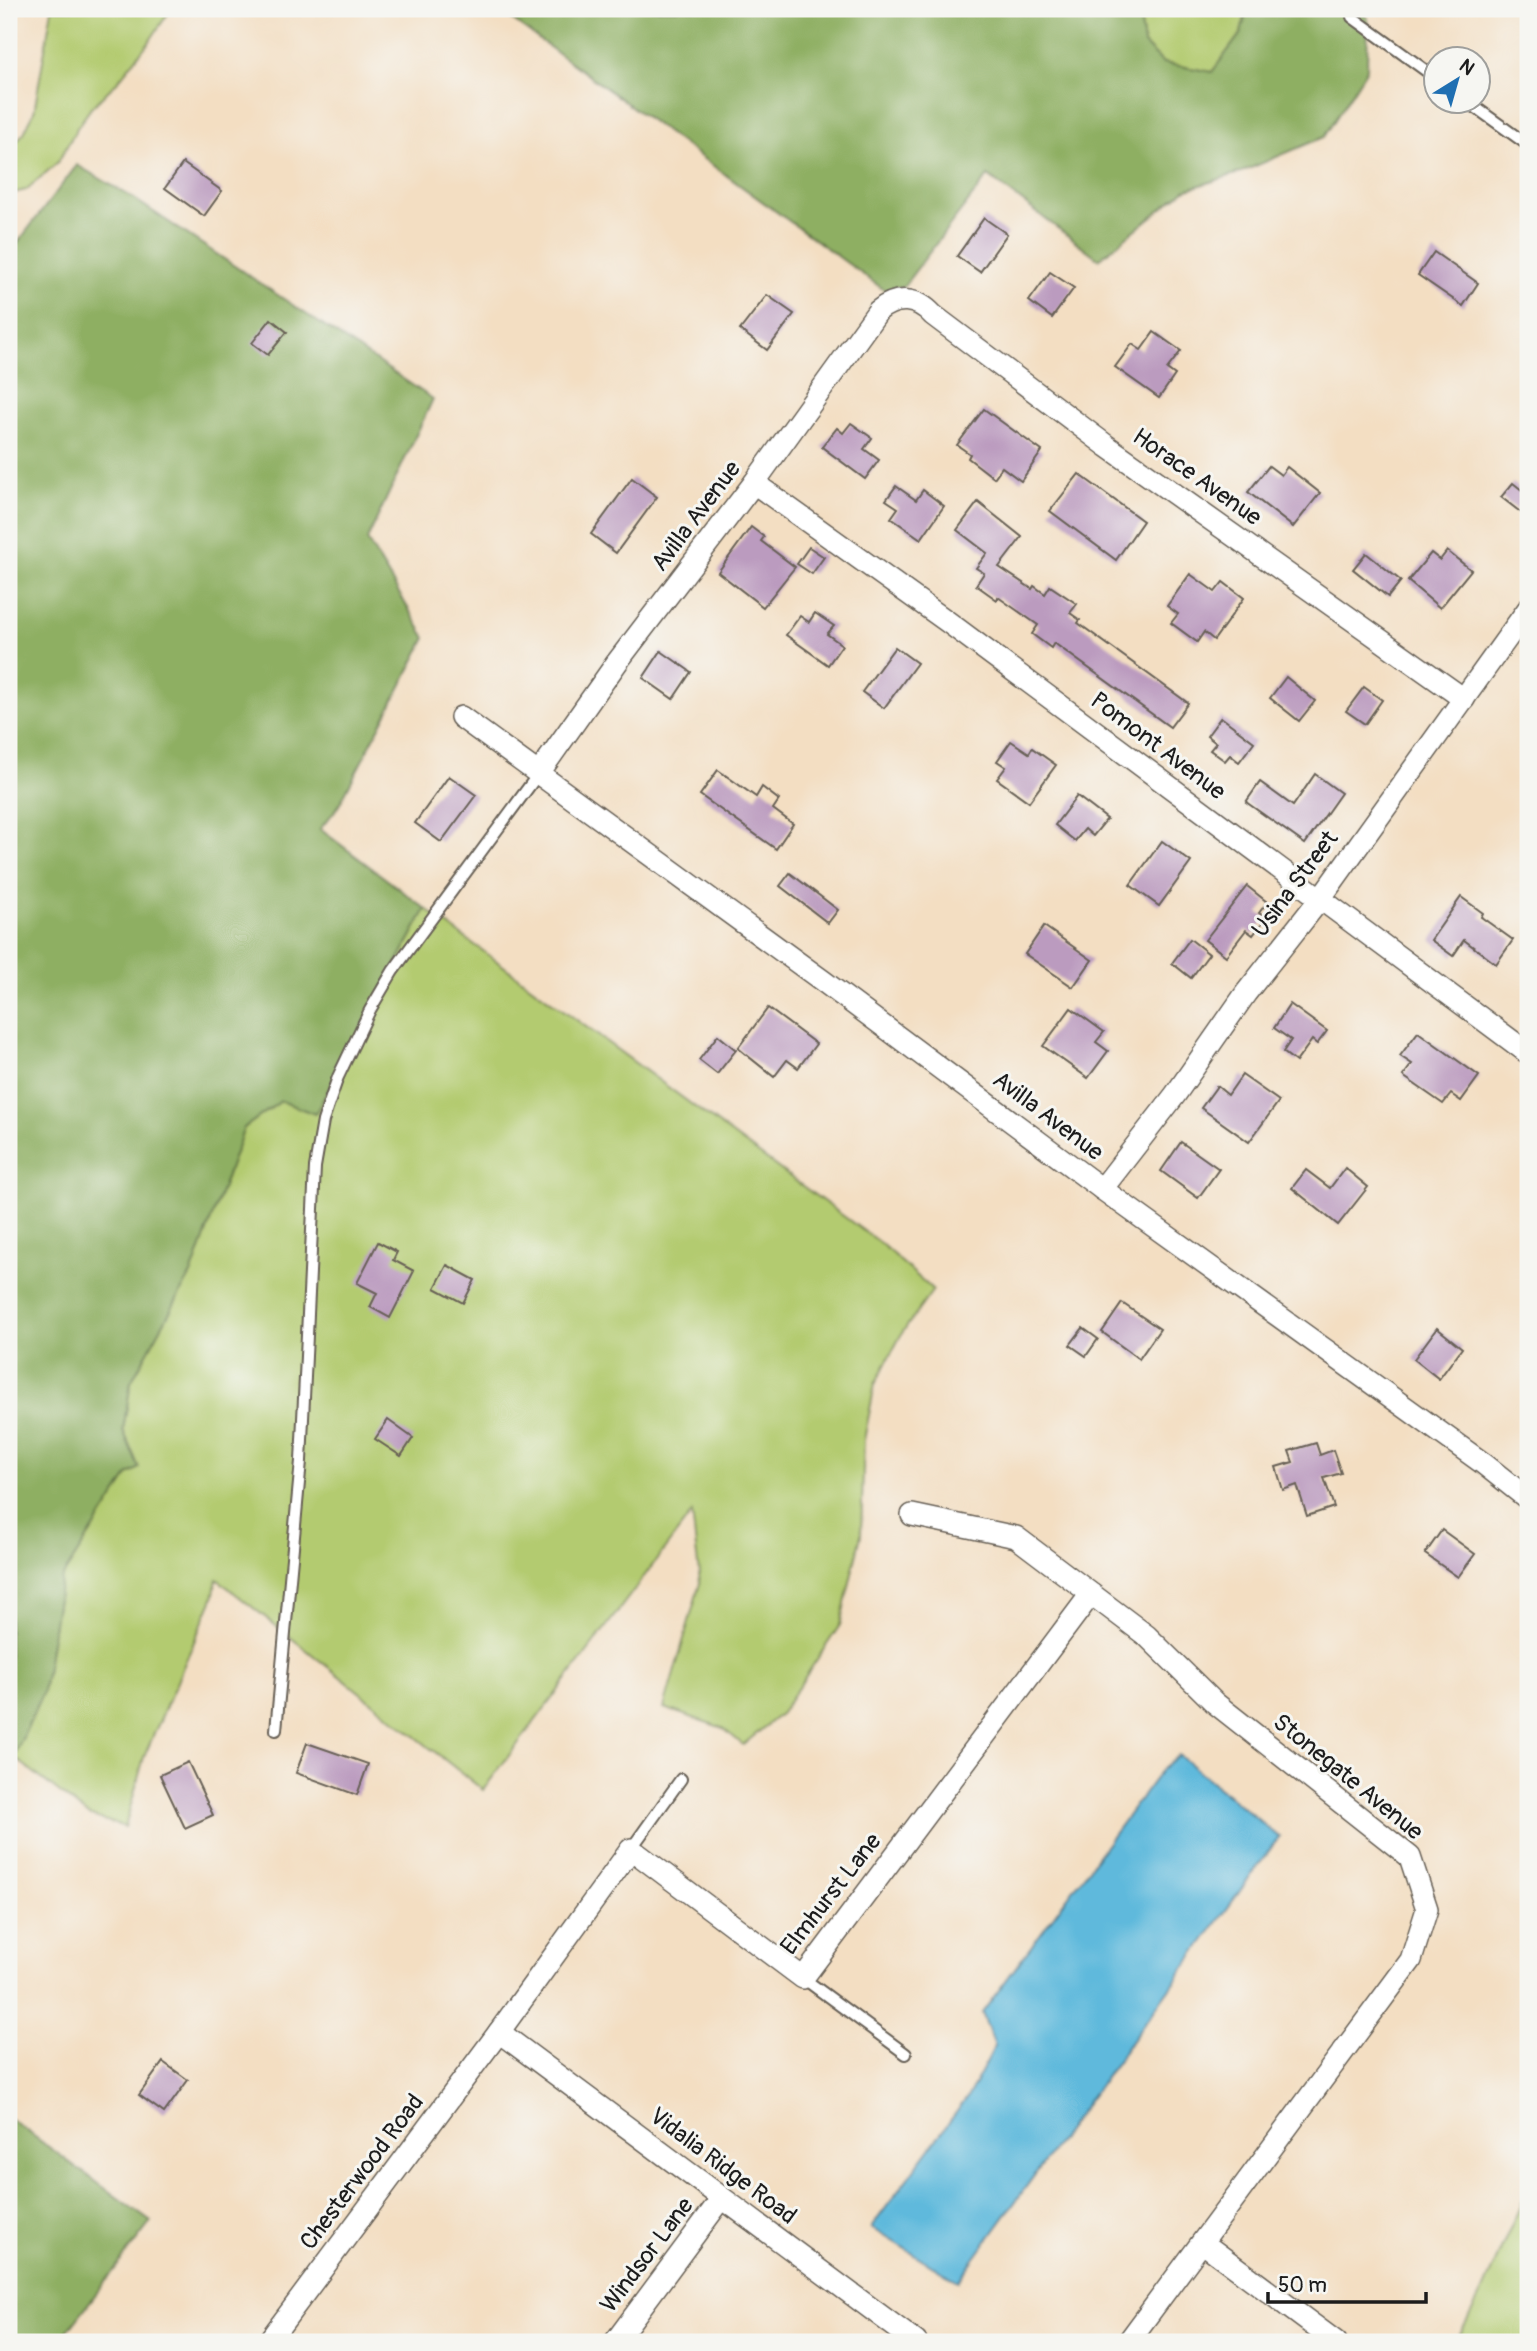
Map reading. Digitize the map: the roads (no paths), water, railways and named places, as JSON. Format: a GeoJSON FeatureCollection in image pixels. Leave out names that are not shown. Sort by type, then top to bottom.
{"type":"FeatureCollection","features":[{"type":"Feature","properties":{"kind":"street","name":"Avilla Avenue"},"geometry":{"type":"LineString","coordinates":[[539,773],[618,661],[754,483],[878,311],[886,304],[901,300]]}},
{"type":"Feature","properties":{"kind":"street","name":"Horace Avenue"},"geometry":{"type":"LineString","coordinates":[[901,300],[911,300],[926,307],[1107,446],[1464,699]]}},
{"type":"Feature","properties":{"kind":"street","name":"Pomont Avenue"},"geometry":{"type":"LineString","coordinates":[[754,483],[883,574],[1528,1053]]}},
{"type":"Feature","properties":{"kind":"street","name":"Usina Street"},"geometry":{"type":"LineString","coordinates":[[1102,1189],[1175,1095],[1246,993],[1320,899],[1528,609]]}},
{"type":"Feature","properties":{"kind":"street","name":"Avilla Avenue"},"geometry":{"type":"LineString","coordinates":[[461,717],[1102,1189],[1450,1439],[1528,1499]]}},
{"type":"Feature","properties":{"kind":"street","name":"Stonegate Avenue"},"geometry":{"type":"LineString","coordinates":[[912,1515],[1016,1537],[1147,1636],[1215,1703],[1410,1857],[1427,1909],[1410,1959],[1128,2342]]}},
{"type":"Feature","properties":{"kind":"street","name":"Elmhurst Lane"},"geometry":{"type":"LineString","coordinates":[[631,1849],[803,1978],[1091,1594]]}},
{"type":"Feature","properties":{"kind":"street"},"geometry":{"type":"LineString","coordinates":[[499,2032],[631,1849]]}},
{"type":"Feature","properties":{"kind":"street","name":"Vidalia Ridge Road"},"geometry":{"type":"LineString","coordinates":[[499,2032],[916,2342]]}},
{"type":"Feature","properties":{"kind":"street","name":"Chesterwood Road"},"geometry":{"type":"LineString","coordinates":[[268,2342],[499,2032]]}},
{"type":"Feature","properties":{"kind":"street","name":"Windsor Lane"},"geometry":{"type":"LineString","coordinates":[[615,2342],[722,2198]]}},
{"type":"Feature","properties":{"kind":"street"},"geometry":{"type":"LineString","coordinates":[[1203,2242],[1336,2342]]}},
{"type":"Feature","properties":{"kind":"lane"},"geometry":{"type":"LineString","coordinates":[[1352,17],[1422,68]]}},
{"type":"Feature","properties":{"kind":"lane"},"geometry":{"type":"LineString","coordinates":[[1488,116],[1528,145]]}},
{"type":"Feature","properties":{"kind":"lane"},"geometry":{"type":"LineString","coordinates":[[276,1730],[301,1461],[315,1167],[323,1121],[338,1077],[370,1010],[393,971],[539,773]]}},
{"type":"Feature","properties":{"kind":"lane"},"geometry":{"type":"LineString","coordinates":[[631,1849],[681,1779]]}},
{"type":"Feature","properties":{"kind":"lane"},"geometry":{"type":"LineString","coordinates":[[803,1978],[906,2054]]}},
{"type":"Feature","properties":{"kind":"water"},"geometry":{"type":"Polygon","coordinates":[[[1179,1755],[1279,1837],[958,2281],[871,2228],[969,2095],[995,2046],[982,2013],[1162,1769],[1179,1755]]]}}]}
